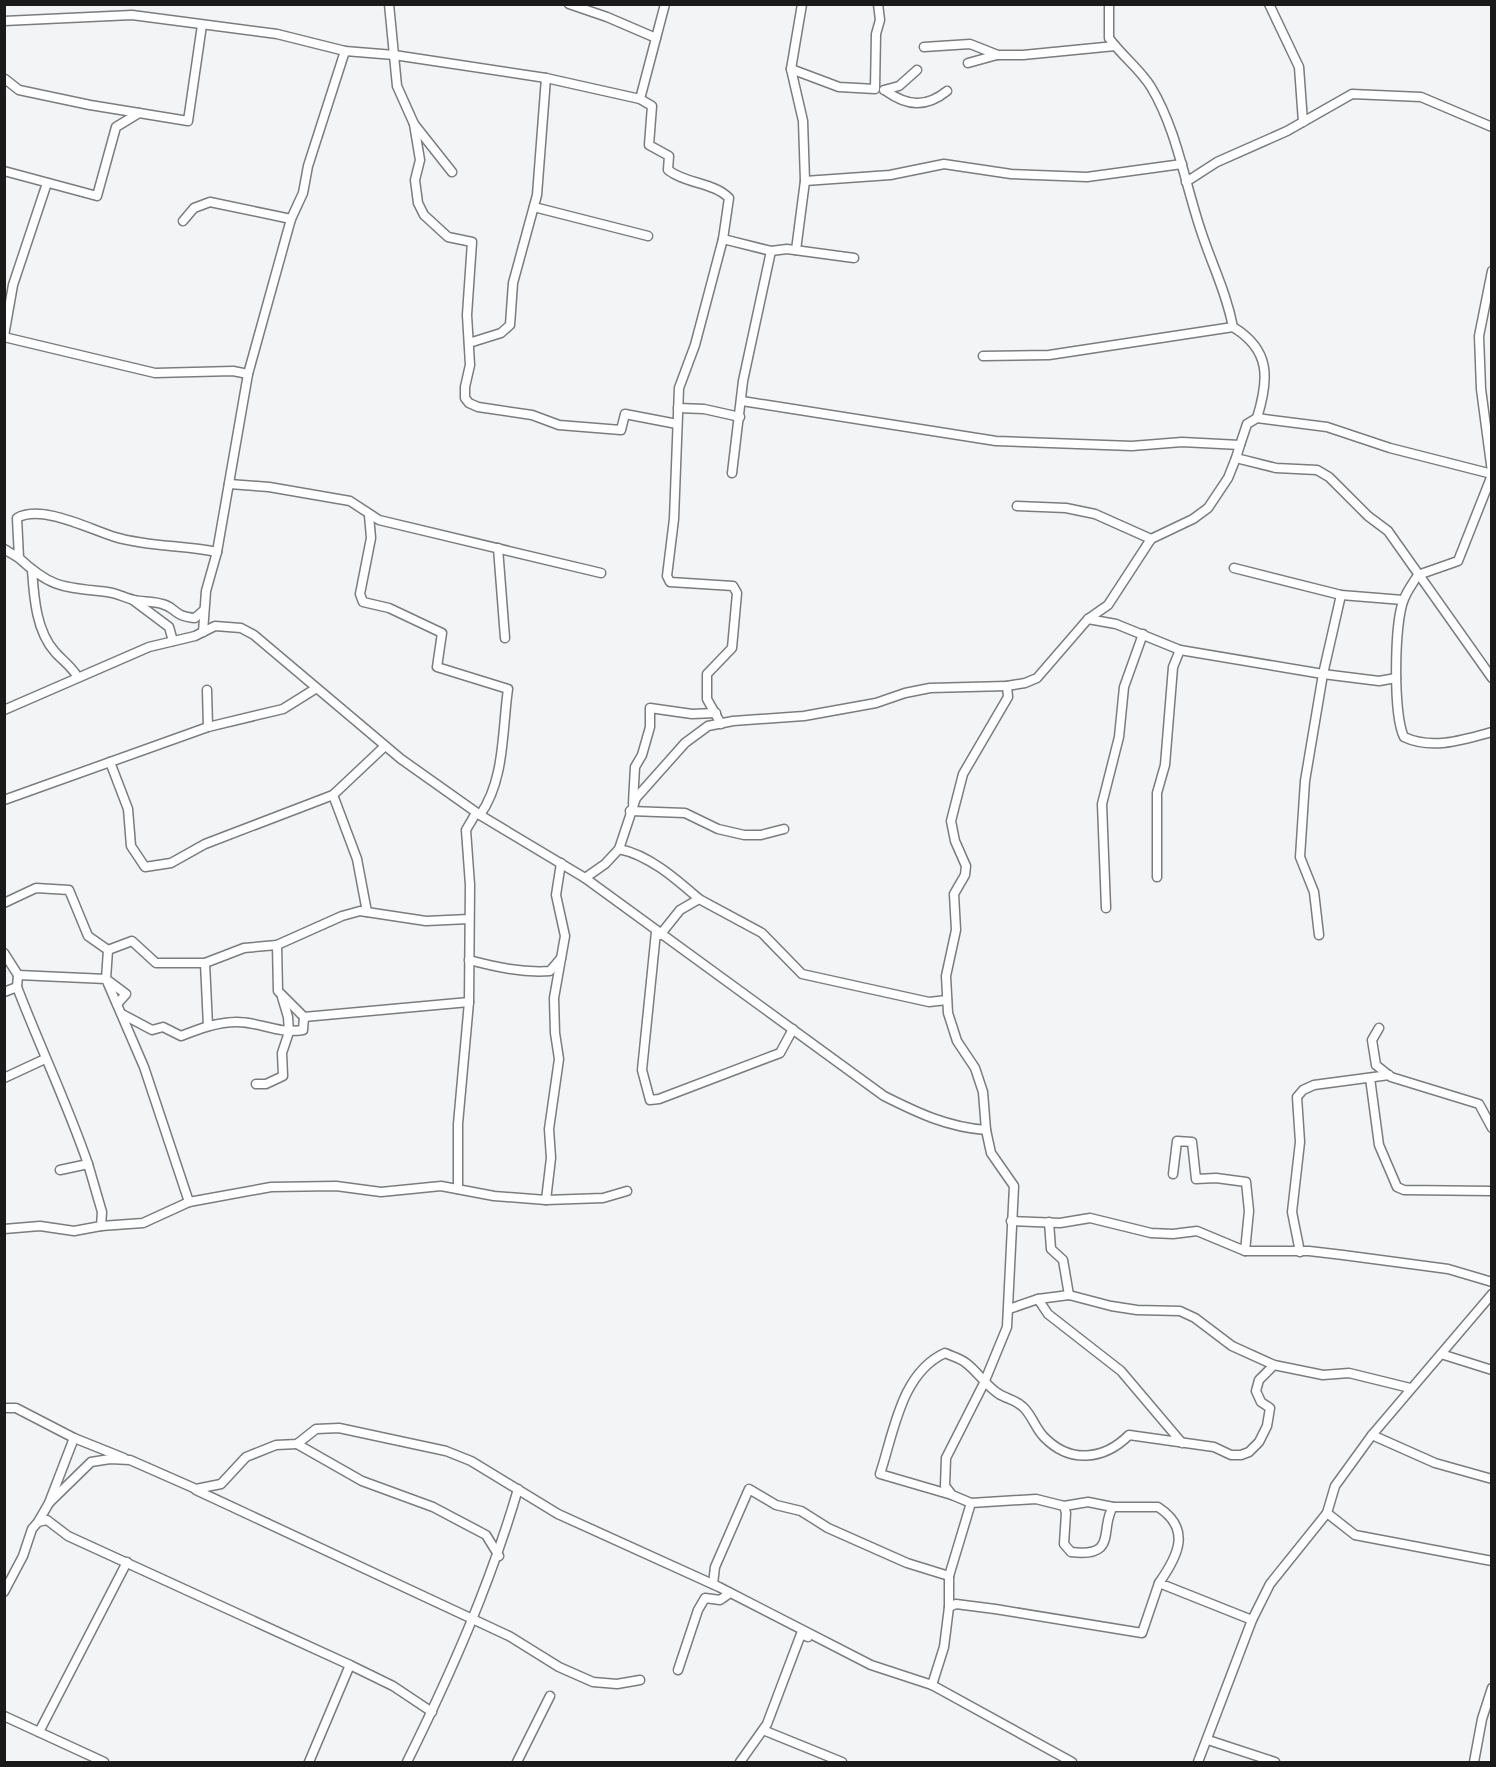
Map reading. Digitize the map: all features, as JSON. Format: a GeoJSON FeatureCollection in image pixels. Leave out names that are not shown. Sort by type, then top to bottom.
{"type":"FeatureCollection","features":[{"type":"Feature","properties":{"kind":"street"},"geometry":{"type":"LineString","coordinates":[[389,4],[397,86],[414,124],[452,172]]}},
{"type":"Feature","properties":{"kind":"street"},"geometry":{"type":"LineString","coordinates":[[569,4],[656,38]]}},
{"type":"Feature","properties":{"kind":"street"},"geometry":{"type":"LineString","coordinates":[[640,99],[665,4]]}},
{"type":"Feature","properties":{"kind":"street"},"geometry":{"type":"LineString","coordinates":[[796,250],[805,181],[803,121],[792,69],[802,4]]}},
{"type":"Feature","properties":{"kind":"street"},"geometry":{"type":"LineString","coordinates":[[875,89],[876,34],[880,20],[878,4]]}},
{"type":"Feature","properties":{"kind":"street"},"geometry":{"type":"LineString","coordinates":[[1109,4],[1109,38],[1150,86],[1182,164],[1202,233],[1227,296],[1233,327]]}},
{"type":"Feature","properties":{"kind":"street"},"geometry":{"type":"LineString","coordinates":[[1269,4],[1299,67],[1303,122]]}},
{"type":"Feature","properties":{"kind":"street"},"geometry":{"type":"LineString","coordinates":[[4,21],[120,14],[277,34],[345,51],[394,55],[546,78],[640,99],[652,106],[649,145],[669,156],[668,170],[675,176],[724,193],[729,198],[723,239],[695,345],[679,388],[674,519],[667,576],[670,582],[733,586],[737,593],[732,648],[707,675],[706,699],[695,714]]}},
{"type":"Feature","properties":{"kind":"street"},"geometry":{"type":"LineString","coordinates":[[4,79],[19,90],[188,121],[202,25]]}},
{"type":"Feature","properties":{"kind":"street"},"geometry":{"type":"LineString","coordinates":[[924,46],[970,44],[998,55]]}},
{"type":"Feature","properties":{"kind":"street"},"geometry":{"type":"LineString","coordinates":[[968,63],[998,55],[1023,55],[1115,46]]}},
{"type":"Feature","properties":{"kind":"street"},"geometry":{"type":"LineString","coordinates":[[203,632],[206,591],[217,552],[248,374],[291,219],[303,193],[308,166],[345,51]]}},
{"type":"Feature","properties":{"kind":"street"},"geometry":{"type":"LineString","coordinates":[[792,69],[839,87],[886,91],[898,99],[923,104],[936,100],[947,91]]}},
{"type":"Feature","properties":{"kind":"street"},"geometry":{"type":"LineString","coordinates":[[886,91],[899,86],[917,70]]}},
{"type":"Feature","properties":{"kind":"street"},"geometry":{"type":"LineString","coordinates":[[469,343],[501,333],[510,326],[513,283],[534,207],[546,78]]}},
{"type":"Feature","properties":{"kind":"street"},"geometry":{"type":"LineString","coordinates":[[1186,182],[1217,162],[1303,122],[1352,94],[1421,97],[1491,127]]}},
{"type":"Feature","properties":{"kind":"street"},"geometry":{"type":"LineString","coordinates":[[4,171],[97,196],[116,127],[139,113]]}},
{"type":"Feature","properties":{"kind":"street"},"geometry":{"type":"LineString","coordinates":[[414,124],[420,160],[415,188],[421,209],[448,237],[472,242],[468,273],[471,365],[465,398],[478,407],[532,415],[559,425],[621,430],[626,414],[677,424]]}},
{"type":"Feature","properties":{"kind":"street"},"geometry":{"type":"LineString","coordinates":[[805,181],[911,172],[944,164],[1011,174],[1087,177],[1182,164]]}},
{"type":"Feature","properties":{"kind":"street"},"geometry":{"type":"LineString","coordinates":[[47,183],[13,285],[4,337],[155,373],[233,371],[248,374]]}},
{"type":"Feature","properties":{"kind":"street"},"geometry":{"type":"LineString","coordinates":[[183,220],[194,208],[210,202],[291,219]]}},
{"type":"Feature","properties":{"kind":"street"},"geometry":{"type":"LineString","coordinates":[[534,207],[648,236]]}},
{"type":"Feature","properties":{"kind":"street"},"geometry":{"type":"LineString","coordinates":[[723,239],[771,251],[796,250],[854,258]]}},
{"type":"Feature","properties":{"kind":"street"},"geometry":{"type":"LineString","coordinates":[[732,473],[743,381],[771,251]]}},
{"type":"Feature","properties":{"kind":"street"},"geometry":{"type":"LineString","coordinates":[[1491,271],[1479,336],[1481,389],[1491,474],[1458,561],[1418,575],[1403,600],[1396,678],[1398,726],[1404,737],[1415,742],[1436,743],[1461,740],[1491,732]]}},
{"type":"Feature","properties":{"kind":"street"},"geometry":{"type":"LineString","coordinates":[[4,295],[13,285]]}},
{"type":"Feature","properties":{"kind":"street"},"geometry":{"type":"LineString","coordinates":[[983,356],[1049,355],[1233,327],[1251,338],[1262,356],[1264,394],[1257,418]]}},
{"type":"Feature","properties":{"kind":"street"},"geometry":{"type":"LineString","coordinates":[[1481,389],[1491,389]]}},
{"type":"Feature","properties":{"kind":"street"},"geometry":{"type":"LineString","coordinates":[[742,401],[996,441],[1132,446],[1182,442],[1240,445]]}},
{"type":"Feature","properties":{"kind":"street"},"geometry":{"type":"LineString","coordinates":[[678,408],[704,409],[740,417]]}},
{"type":"Feature","properties":{"kind":"street"},"geometry":{"type":"LineString","coordinates":[[631,808],[692,737],[708,726],[814,714],[876,703],[905,693],[930,688],[1007,686],[1037,678],[1088,619],[1108,605],[1151,539],[1193,519],[1208,508],[1228,478],[1247,424],[1257,418],[1327,427],[1390,448],[1491,474]]}},
{"type":"Feature","properties":{"kind":"street"},"geometry":{"type":"LineString","coordinates":[[1236,458],[1276,468],[1317,470],[1329,477],[1368,516],[1388,531],[1405,551],[1418,575],[1491,678]]}},
{"type":"Feature","properties":{"kind":"street"},"geometry":{"type":"LineString","coordinates":[[229,484],[269,487],[350,501],[380,520],[498,548],[530,558],[601,573]]}},
{"type":"Feature","properties":{"kind":"street"},"geometry":{"type":"LineString","coordinates":[[1017,506],[1066,508],[1095,514],[1151,539]]}},
{"type":"Feature","properties":{"kind":"street"},"geometry":{"type":"LineString","coordinates":[[19,558],[17,518],[25,513],[47,514],[118,538],[217,552]]}},
{"type":"Feature","properties":{"kind":"street"},"geometry":{"type":"LineString","coordinates":[[369,515],[371,538],[360,594],[363,602],[388,608],[442,633],[437,667],[508,689],[498,777],[489,803],[466,830],[470,885],[469,1002],[458,1124],[458,1189]]}},
{"type":"Feature","properties":{"kind":"street"},"geometry":{"type":"LineString","coordinates":[[498,548],[505,638]]}},
{"type":"Feature","properties":{"kind":"street"},"geometry":{"type":"LineString","coordinates":[[4,549],[60,587],[110,592],[133,600],[166,604],[177,616],[195,618],[204,610]]}},
{"type":"Feature","properties":{"kind":"street"},"geometry":{"type":"LineString","coordinates":[[1234,568],[1341,595],[1403,600]]}},
{"type":"Feature","properties":{"kind":"street"},"geometry":{"type":"LineString","coordinates":[[32,570],[34,600],[44,635],[54,651],[77,676]]}},
{"type":"Feature","properties":{"kind":"street"},"geometry":{"type":"LineString","coordinates":[[1319,935],[1314,892],[1300,857],[1305,781],[1323,674],[1341,595]]}},
{"type":"Feature","properties":{"kind":"street"},"geometry":{"type":"LineString","coordinates":[[133,600],[169,627],[173,641]]}},
{"type":"Feature","properties":{"kind":"street"},"geometry":{"type":"LineString","coordinates":[[1088,619],[1116,624],[1180,650],[1323,674],[1379,681],[1396,678]]}},
{"type":"Feature","properties":{"kind":"street"},"geometry":{"type":"LineString","coordinates":[[4,710],[77,676],[148,647],[203,632],[215,626],[248,632],[385,746],[478,814],[585,878],[884,1096],[934,1120],[959,1128],[986,1130]]}},
{"type":"Feature","properties":{"kind":"street"},"geometry":{"type":"LineString","coordinates":[[1106,908],[1102,804],[1119,737],[1124,687],[1143,634]]}},
{"type":"Feature","properties":{"kind":"street"},"geometry":{"type":"LineString","coordinates":[[1157,877],[1157,793],[1165,765],[1173,667],[1180,650]]}},
{"type":"Feature","properties":{"kind":"street"},"geometry":{"type":"LineString","coordinates":[[952,1495],[945,1486],[946,1458],[984,1383],[1007,1327],[1014,1186],[991,1153],[986,1130],[983,1092],[975,1068],[957,1041],[947,1000],[946,976],[956,930],[954,894],[965,875],[966,866],[954,841],[951,821],[963,774],[1008,697],[1007,686]]}},
{"type":"Feature","properties":{"kind":"street"},"geometry":{"type":"LineString","coordinates":[[4,800],[208,727],[283,709],[315,689]]}},
{"type":"Feature","properties":{"kind":"street"},"geometry":{"type":"LineString","coordinates":[[207,690],[208,727]]}},
{"type":"Feature","properties":{"kind":"street"},"geometry":{"type":"LineString","coordinates":[[706,699],[721,724]]}},
{"type":"Feature","properties":{"kind":"street"},"geometry":{"type":"LineString","coordinates":[[585,878],[605,864],[619,849],[631,808],[635,767],[642,755],[650,727],[650,708],[695,714],[716,713]]}},
{"type":"Feature","properties":{"kind":"street"},"geometry":{"type":"LineString","coordinates":[[110,762],[129,809],[131,846],[145,867],[171,863],[206,844],[333,795],[385,746]]}},
{"type":"Feature","properties":{"kind":"street"},"geometry":{"type":"LineString","coordinates":[[333,795],[357,859],[368,912]]}},
{"type":"Feature","properties":{"kind":"street"},"geometry":{"type":"LineString","coordinates":[[631,808],[685,813],[718,829],[744,835],[761,835],[784,829]]}},
{"type":"Feature","properties":{"kind":"street"},"geometry":{"type":"LineString","coordinates":[[619,849],[629,851],[673,877],[699,898],[762,933],[802,974],[929,1002],[947,1000]]}},
{"type":"Feature","properties":{"kind":"street"},"geometry":{"type":"LineString","coordinates":[[546,1200],[551,1158],[549,1129],[559,1059],[555,1033],[554,998],[565,936],[556,894],[561,863]]}},
{"type":"Feature","properties":{"kind":"street"},"geometry":{"type":"LineString","coordinates":[[4,903],[36,888],[69,890],[88,936],[108,950]]}},
{"type":"Feature","properties":{"kind":"street"},"geometry":{"type":"LineString","coordinates":[[699,898],[680,910],[658,933],[642,1070],[650,1100],[659,1099],[780,1053],[793,1029]]}},
{"type":"Feature","properties":{"kind":"street"},"geometry":{"type":"LineString","coordinates":[[108,950],[132,941],[156,963],[205,963],[244,948],[277,945],[342,916],[368,912],[426,921],[469,919]]}},
{"type":"Feature","properties":{"kind":"street"},"geometry":{"type":"LineString","coordinates":[[256,1084],[266,1084],[283,1076],[282,1053],[289,1032],[288,1017],[278,991],[277,945]]}},
{"type":"Feature","properties":{"kind":"street"},"geometry":{"type":"LineString","coordinates":[[108,950],[106,979],[144,1067],[189,1202]]}},
{"type":"Feature","properties":{"kind":"street"},"geometry":{"type":"LineString","coordinates":[[4,953],[18,975],[16,987],[45,1059],[68,1106],[102,1212],[101,1226]]}},
{"type":"Feature","properties":{"kind":"street"},"geometry":{"type":"LineString","coordinates":[[469,960],[500,968],[536,972],[550,971],[561,958]]}},
{"type":"Feature","properties":{"kind":"street"},"geometry":{"type":"LineString","coordinates":[[205,963],[208,1026]]}},
{"type":"Feature","properties":{"kind":"street"},"geometry":{"type":"LineString","coordinates":[[18,975],[106,979],[126,994],[117,1004]]}},
{"type":"Feature","properties":{"kind":"street"},"geometry":{"type":"LineString","coordinates":[[4,992],[16,987]]}},
{"type":"Feature","properties":{"kind":"street"},"geometry":{"type":"LineString","coordinates":[[281,995],[304,1017],[469,1002]]}},
{"type":"Feature","properties":{"kind":"street"},"geometry":{"type":"LineString","coordinates":[[121,1014],[152,1030],[164,1028],[181,1036],[208,1026],[238,1022],[289,1032],[303,1030],[304,1017]]}},
{"type":"Feature","properties":{"kind":"street"},"geometry":{"type":"LineString","coordinates":[[1379,1028],[1372,1040],[1376,1065],[1389,1075],[1479,1104],[1491,1128]]}},
{"type":"Feature","properties":{"kind":"street"},"geometry":{"type":"LineString","coordinates":[[4,1078],[45,1059]]}},
{"type":"Feature","properties":{"kind":"street"},"geometry":{"type":"LineString","coordinates":[[1300,1252],[1292,1212],[1300,1142],[1297,1097],[1303,1090],[1314,1085],[1389,1075]]}},
{"type":"Feature","properties":{"kind":"street"},"geometry":{"type":"LineString","coordinates":[[1370,1078],[1379,1145],[1397,1187],[1404,1190],[1491,1191]]}},
{"type":"Feature","properties":{"kind":"street"},"geometry":{"type":"LineString","coordinates":[[1173,1174],[1177,1141],[1191,1142],[1196,1179],[1216,1178],[1246,1182],[1249,1211],[1245,1251]]}},
{"type":"Feature","properties":{"kind":"street"},"geometry":{"type":"LineString","coordinates":[[60,1170],[88,1164]]}},
{"type":"Feature","properties":{"kind":"street"},"geometry":{"type":"LineString","coordinates":[[5,1226],[40,1226],[74,1231],[101,1226],[143,1223],[189,1202],[271,1187],[336,1186],[381,1192],[441,1186],[494,1196],[546,1200],[592,1199],[627,1191]]}},
{"type":"Feature","properties":{"kind":"street"},"geometry":{"type":"LineString","coordinates":[[1011,1221],[1048,1222],[1090,1218],[1151,1233],[1173,1234],[1197,1231],[1245,1251],[1300,1252],[1448,1269],[1491,1282]]}},
{"type":"Feature","properties":{"kind":"street"},"geometry":{"type":"LineString","coordinates":[[1048,1222],[1051,1249],[1063,1260],[1069,1294]]}},
{"type":"Feature","properties":{"kind":"street"},"geometry":{"type":"LineString","coordinates":[[1009,1309],[1038,1299],[1069,1294],[1128,1309],[1180,1311],[1195,1318],[1232,1346],[1274,1365],[1323,1375],[1350,1373],[1410,1388]]}},
{"type":"Feature","properties":{"kind":"street"},"geometry":{"type":"LineString","coordinates":[[1198,1762],[1252,1620],[1270,1584],[1327,1513],[1335,1486],[1372,1435],[1491,1294]]}},
{"type":"Feature","properties":{"kind":"street"},"geometry":{"type":"LineString","coordinates":[[1038,1299],[1048,1314],[1121,1371],[1182,1443]]}},
{"type":"Feature","properties":{"kind":"street"},"geometry":{"type":"LineString","coordinates":[[949,1607],[956,1604],[995,1609],[1142,1633],[1159,1583],[1171,1567],[1179,1546],[1174,1522],[1158,1507],[1113,1507],[1088,1502],[1064,1506],[1036,1499],[971,1503],[952,1495],[880,1474],[908,1387],[931,1359],[945,1353],[965,1362],[984,1383],[999,1394],[1018,1402],[1028,1411],[1035,1427],[1045,1438],[1059,1449],[1074,1455],[1102,1455],[1117,1447],[1129,1435],[1214,1447],[1231,1455],[1249,1452],[1259,1442],[1267,1426],[1270,1408],[1261,1402],[1256,1391],[1259,1380],[1274,1365]]}},
{"type":"Feature","properties":{"kind":"street"},"geometry":{"type":"LineString","coordinates":[[1441,1354],[1491,1370]]}},
{"type":"Feature","properties":{"kind":"street"},"geometry":{"type":"LineString","coordinates":[[4,1408],[16,1408],[74,1438],[196,1489],[473,1619],[593,1682],[617,1684],[640,1680]]}},
{"type":"Feature","properties":{"kind":"street"},"geometry":{"type":"LineString","coordinates":[[297,1444],[316,1429],[339,1428],[456,1454],[558,1514],[713,1584],[871,1665]]}},
{"type":"Feature","properties":{"kind":"street"},"geometry":{"type":"LineString","coordinates":[[1372,1435],[1435,1463],[1491,1479]]}},
{"type":"Feature","properties":{"kind":"street"},"geometry":{"type":"LineString","coordinates":[[4,1592],[23,1556],[32,1529],[49,1503],[74,1438]]}},
{"type":"Feature","properties":{"kind":"street"},"geometry":{"type":"LineString","coordinates":[[196,1489],[222,1484],[246,1457],[276,1445],[297,1444],[362,1481],[433,1507],[486,1535],[499,1556]]}},
{"type":"Feature","properties":{"kind":"street"},"geometry":{"type":"LineString","coordinates":[[49,1503],[91,1462],[110,1459],[130,1460]]}},
{"type":"Feature","properties":{"kind":"street"},"geometry":{"type":"LineString","coordinates":[[407,1762],[432,1712],[499,1556],[518,1489]]}},
{"type":"Feature","properties":{"kind":"street"},"geometry":{"type":"LineString","coordinates":[[713,1584],[715,1567],[749,1489],[776,1505],[801,1511],[828,1528],[907,1563],[949,1576]]}},
{"type":"Feature","properties":{"kind":"street"},"geometry":{"type":"LineString","coordinates":[[932,1685],[944,1647],[949,1607],[949,1576],[971,1503]]}},
{"type":"Feature","properties":{"kind":"street"},"geometry":{"type":"LineString","coordinates":[[1064,1506],[1066,1513],[1064,1544],[1071,1552],[1079,1553],[1100,1548],[1106,1539],[1109,1513],[1113,1507]]}},
{"type":"Feature","properties":{"kind":"street"},"geometry":{"type":"LineString","coordinates":[[1327,1513],[1355,1535],[1491,1562]]}},
{"type":"Feature","properties":{"kind":"street"},"geometry":{"type":"LineString","coordinates":[[38,1522],[47,1520],[68,1536],[350,1665],[393,1686],[432,1712]]}},
{"type":"Feature","properties":{"kind":"street"},"geometry":{"type":"LineString","coordinates":[[39,1732],[127,1562]]}},
{"type":"Feature","properties":{"kind":"street"},"geometry":{"type":"LineString","coordinates":[[1159,1583],[1252,1620]]}},
{"type":"Feature","properties":{"kind":"street"},"geometry":{"type":"LineString","coordinates":[[678,1670],[705,1598],[720,1600],[730,1593]]}},
{"type":"Feature","properties":{"kind":"street"},"geometry":{"type":"LineString","coordinates":[[740,1762],[763,1730],[801,1634],[871,1665],[932,1685],[1072,1762]]}},
{"type":"Feature","properties":{"kind":"street"},"geometry":{"type":"LineString","coordinates":[[309,1762],[350,1665]]}},
{"type":"Feature","properties":{"kind":"street"},"geometry":{"type":"LineString","coordinates":[[1474,1762],[1482,1719],[1491,1688]]}},
{"type":"Feature","properties":{"kind":"street"},"geometry":{"type":"LineString","coordinates":[[516,1762],[550,1696]]}},
{"type":"Feature","properties":{"kind":"street"},"geometry":{"type":"LineString","coordinates":[[4,1716],[104,1762]]}},
{"type":"Feature","properties":{"kind":"street"},"geometry":{"type":"LineString","coordinates":[[763,1730],[842,1762]]}},
{"type":"Feature","properties":{"kind":"street"},"geometry":{"type":"LineString","coordinates":[[1208,1740],[1275,1762]]}}]}
